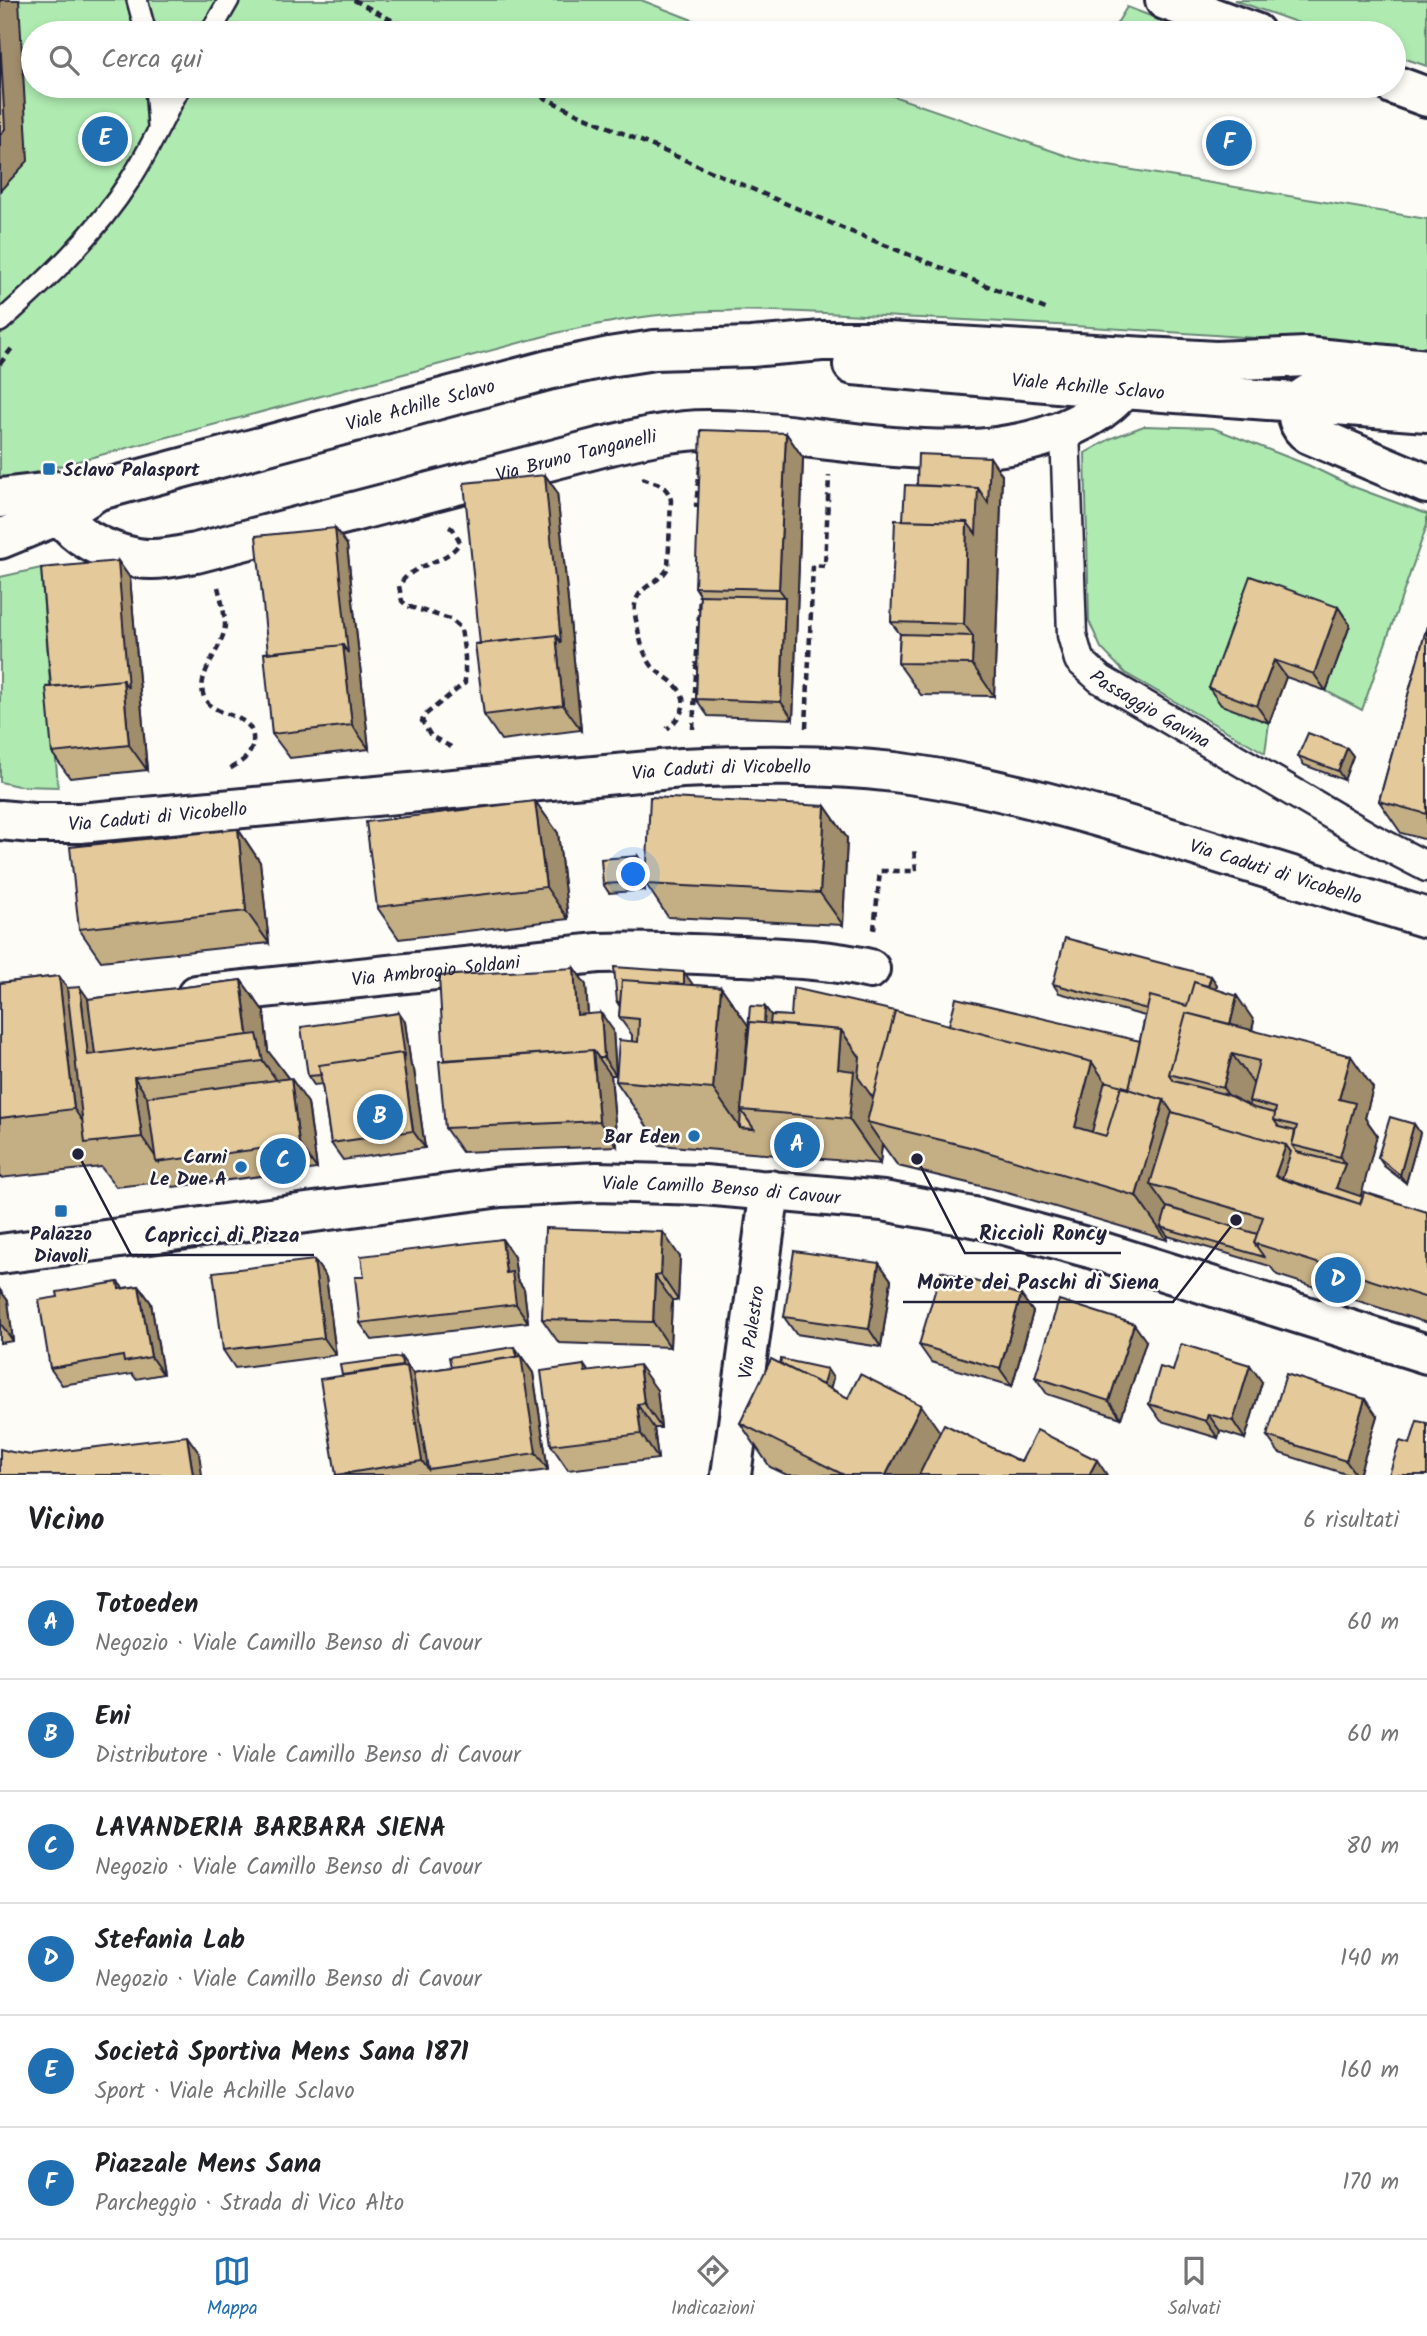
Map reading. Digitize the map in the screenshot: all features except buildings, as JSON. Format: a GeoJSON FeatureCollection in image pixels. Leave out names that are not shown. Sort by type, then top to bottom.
{"type":"FeatureCollection","features":[{"type":"Feature","properties":{"kind":"street"},"geometry":{"type":"LineString","coordinates":[[1165,0],[1222,21]]}},
{"type":"Feature","properties":{"kind":"street"},"geometry":{"type":"LineString","coordinates":[[1406,89],[1427,97]]}},
{"type":"Feature","properties":{"kind":"street","name":"Viale Achille Sclavo"},"geometry":{"type":"LineString","coordinates":[[0,498],[65,497],[581,363],[653,350],[871,341],[1216,361],[1306,357],[1427,369]]}},
{"type":"Feature","properties":{"kind":"street","name":"Viale Achille Sclavo"},"geometry":{"type":"LineString","coordinates":[[751,347],[835,363],[1427,412]]}},
{"type":"Feature","properties":{"kind":"street"},"geometry":{"type":"LineString","coordinates":[[1427,391],[1334,385],[1315,390],[1298,402],[1300,426],[1314,437],[1427,484]]}},
{"type":"Feature","properties":{"kind":"street","name":"Via Bruno Tanganelli"},"geometry":{"type":"LineString","coordinates":[[65,497],[78,534],[106,548],[152,559],[196,553],[602,447],[669,433],[741,431],[972,450],[1014,444],[1065,430],[1101,410],[1124,389]]}},
{"type":"Feature","properties":{"kind":"street","name":"Passaggio Gavina"},"geometry":{"type":"LineString","coordinates":[[1065,430],[1072,635],[1079,660],[1100,679],[1373,839],[1427,867]]}},
{"type":"Feature","properties":{"kind":"street"},"geometry":{"type":"LineString","coordinates":[[0,515],[65,497]]}},
{"type":"Feature","properties":{"kind":"street","name":"Viale Achille Sclavo"},"geometry":{"type":"LineString","coordinates":[[0,539],[65,497]]}},
{"type":"Feature","properties":{"kind":"street","name":"Via Caduti di Vicobello"},"geometry":{"type":"LineString","coordinates":[[0,820],[80,823],[672,769],[744,765],[843,767],[946,780],[1101,817],[1427,918]]}},
{"type":"Feature","properties":{"kind":"street","name":"Via Ambrogio Soldani"},"geometry":{"type":"LineString","coordinates":[[168,998],[598,953],[657,952],[802,959],[872,954]]}},
{"type":"Feature","properties":{"kind":"street","name":"Viale Camillo Benso di Cavour"},"geometry":{"type":"LineString","coordinates":[[0,1254],[501,1187],[644,1182],[770,1190],[883,1201],[997,1222],[1103,1252],[1427,1354]]}},
{"type":"Feature","properties":{"kind":"street","name":"Via Palestro"},"geometry":{"type":"LineString","coordinates":[[731,1475],[770,1190]]}},
{"type":"Feature","properties":{"kind":"lane"},"geometry":{"type":"LineString","coordinates":[[137,0],[143,21]]}},
{"type":"Feature","properties":{"kind":"lane"},"geometry":{"type":"LineString","coordinates":[[218,21],[229,0]]}},
{"type":"Feature","properties":{"kind":"lane"},"geometry":{"type":"LineString","coordinates":[[156,98],[158,127]]}},
{"type":"Feature","properties":{"kind":"lane"},"geometry":{"type":"LineString","coordinates":[[2,320],[76,248],[107,212],[130,181],[174,98]]}},
{"type":"Feature","properties":{"kind":"path"},"geometry":{"type":"LineString","coordinates":[[354,0],[393,21]]}},
{"type":"Feature","properties":{"kind":"path"},"geometry":{"type":"LineString","coordinates":[[545,98],[847,230],[1046,310]]}},
{"type":"Feature","properties":{"kind":"path"},"geometry":{"type":"LineString","coordinates":[[700,459],[696,505],[705,506]]}},
{"type":"Feature","properties":{"kind":"path"},"geometry":{"type":"LineString","coordinates":[[806,730],[814,565],[825,566],[829,470]]}},
{"type":"Feature","properties":{"kind":"path"},"geometry":{"type":"LineString","coordinates":[[638,477],[663,485],[669,491],[671,500],[668,568],[663,576],[638,596],[635,606],[639,638],[645,653],[656,671],[678,687],[682,695],[682,712],[665,730]]}},
{"type":"Feature","properties":{"kind":"path"},"geometry":{"type":"LineString","coordinates":[[446,525],[459,537],[457,548],[409,575],[399,586],[402,601],[407,606],[450,618],[461,628],[465,683],[425,715],[422,721],[431,736],[463,755]]}},
{"type":"Feature","properties":{"kind":"path"},"geometry":{"type":"LineString","coordinates":[[215,575],[225,626],[207,669],[202,690],[205,701],[234,715],[248,725],[253,733],[252,750],[247,757],[226,771]]}},
{"type":"Feature","properties":{"kind":"path"},"geometry":{"type":"LineString","coordinates":[[693,731],[701,585]]}},
{"type":"Feature","properties":{"kind":"path"},"geometry":{"type":"LineString","coordinates":[[872,954],[880,871],[916,871],[914,849]]}},
{"type":"Feature","properties":{"kind":"green space"},"geometry":{"type":"Polygon","coordinates":[[[0,0],[641,0],[695,21],[21,21],[21,98],[899,98],[1097,164],[1427,219],[1427,351],[1126,329],[812,312],[713,311],[665,314],[560,332],[0,482],[0,0]]]}},
{"type":"Feature","properties":{"kind":"green space"},"geometry":{"type":"Polygon","coordinates":[[[1234,0],[1427,0],[1427,66],[1406,59],[1406,21],[1293,21],[1234,0]]]}},
{"type":"Feature","properties":{"kind":"green space"},"geometry":{"type":"Polygon","coordinates":[[[1127,7],[1164,21],[1118,21],[1127,7]]]}},
{"type":"Feature","properties":{"kind":"green space"},"geometry":{"type":"Polygon","coordinates":[[[1144,426],[1213,428],[1308,465],[1354,487],[1427,514],[1427,525],[1362,710],[1326,691],[1350,625],[1262,593],[1269,723],[1265,753],[1125,673],[1101,648],[1089,621],[1085,453],[1112,438],[1144,426]]]}},
{"type":"Feature","properties":{"kind":"green space"},"geometry":{"type":"Polygon","coordinates":[[[41,568],[58,787],[18,786],[0,782],[0,577],[41,568]]]}},
{"type":"Feature","properties":{"kind":"place","name":"Società Sportiva Mens Sana 1871"},"geometry":{"type":"Point","coordinates":[105,139]}},
{"type":"Feature","properties":{"kind":"place","name":"Piazzale Mens Sana"},"geometry":{"type":"Point","coordinates":[1229,143]}},
{"type":"Feature","properties":{"kind":"place","name":"Sclavo Palasport"},"geometry":{"type":"Point","coordinates":[49,469]}},
{"type":"Feature","properties":{"kind":"place","name":"Eni"},"geometry":{"type":"Point","coordinates":[380,1117]}},
{"type":"Feature","properties":{"kind":"place","name":"Bar Eden"},"geometry":{"type":"Point","coordinates":[694,1136]}},
{"type":"Feature","properties":{"kind":"place","name":"Totoeden"},"geometry":{"type":"Point","coordinates":[797,1145]}},
{"type":"Feature","properties":{"kind":"place","name":"Capricci di Pizza"},"geometry":{"type":"Point","coordinates":[78,1154]}},
{"type":"Feature","properties":{"kind":"place","name":"Riccioli Roncy"},"geometry":{"type":"Point","coordinates":[917,1159]}},
{"type":"Feature","properties":{"kind":"place","name":"LAVANDERIA BARBARA SIENA"},"geometry":{"type":"Point","coordinates":[283,1161]}},
{"type":"Feature","properties":{"kind":"place","name":"Carni Le Due A"},"geometry":{"type":"Point","coordinates":[241,1167]}},
{"type":"Feature","properties":{"kind":"place","name":"Palazzo Diavoli"},"geometry":{"type":"Point","coordinates":[61,1211]}},
{"type":"Feature","properties":{"kind":"place","name":"Monte dei Paschi di Siena"},"geometry":{"type":"Point","coordinates":[1236,1220]}},
{"type":"Feature","properties":{"kind":"place","name":"Stefania Lab"},"geometry":{"type":"Point","coordinates":[1338,1280]}}]}
